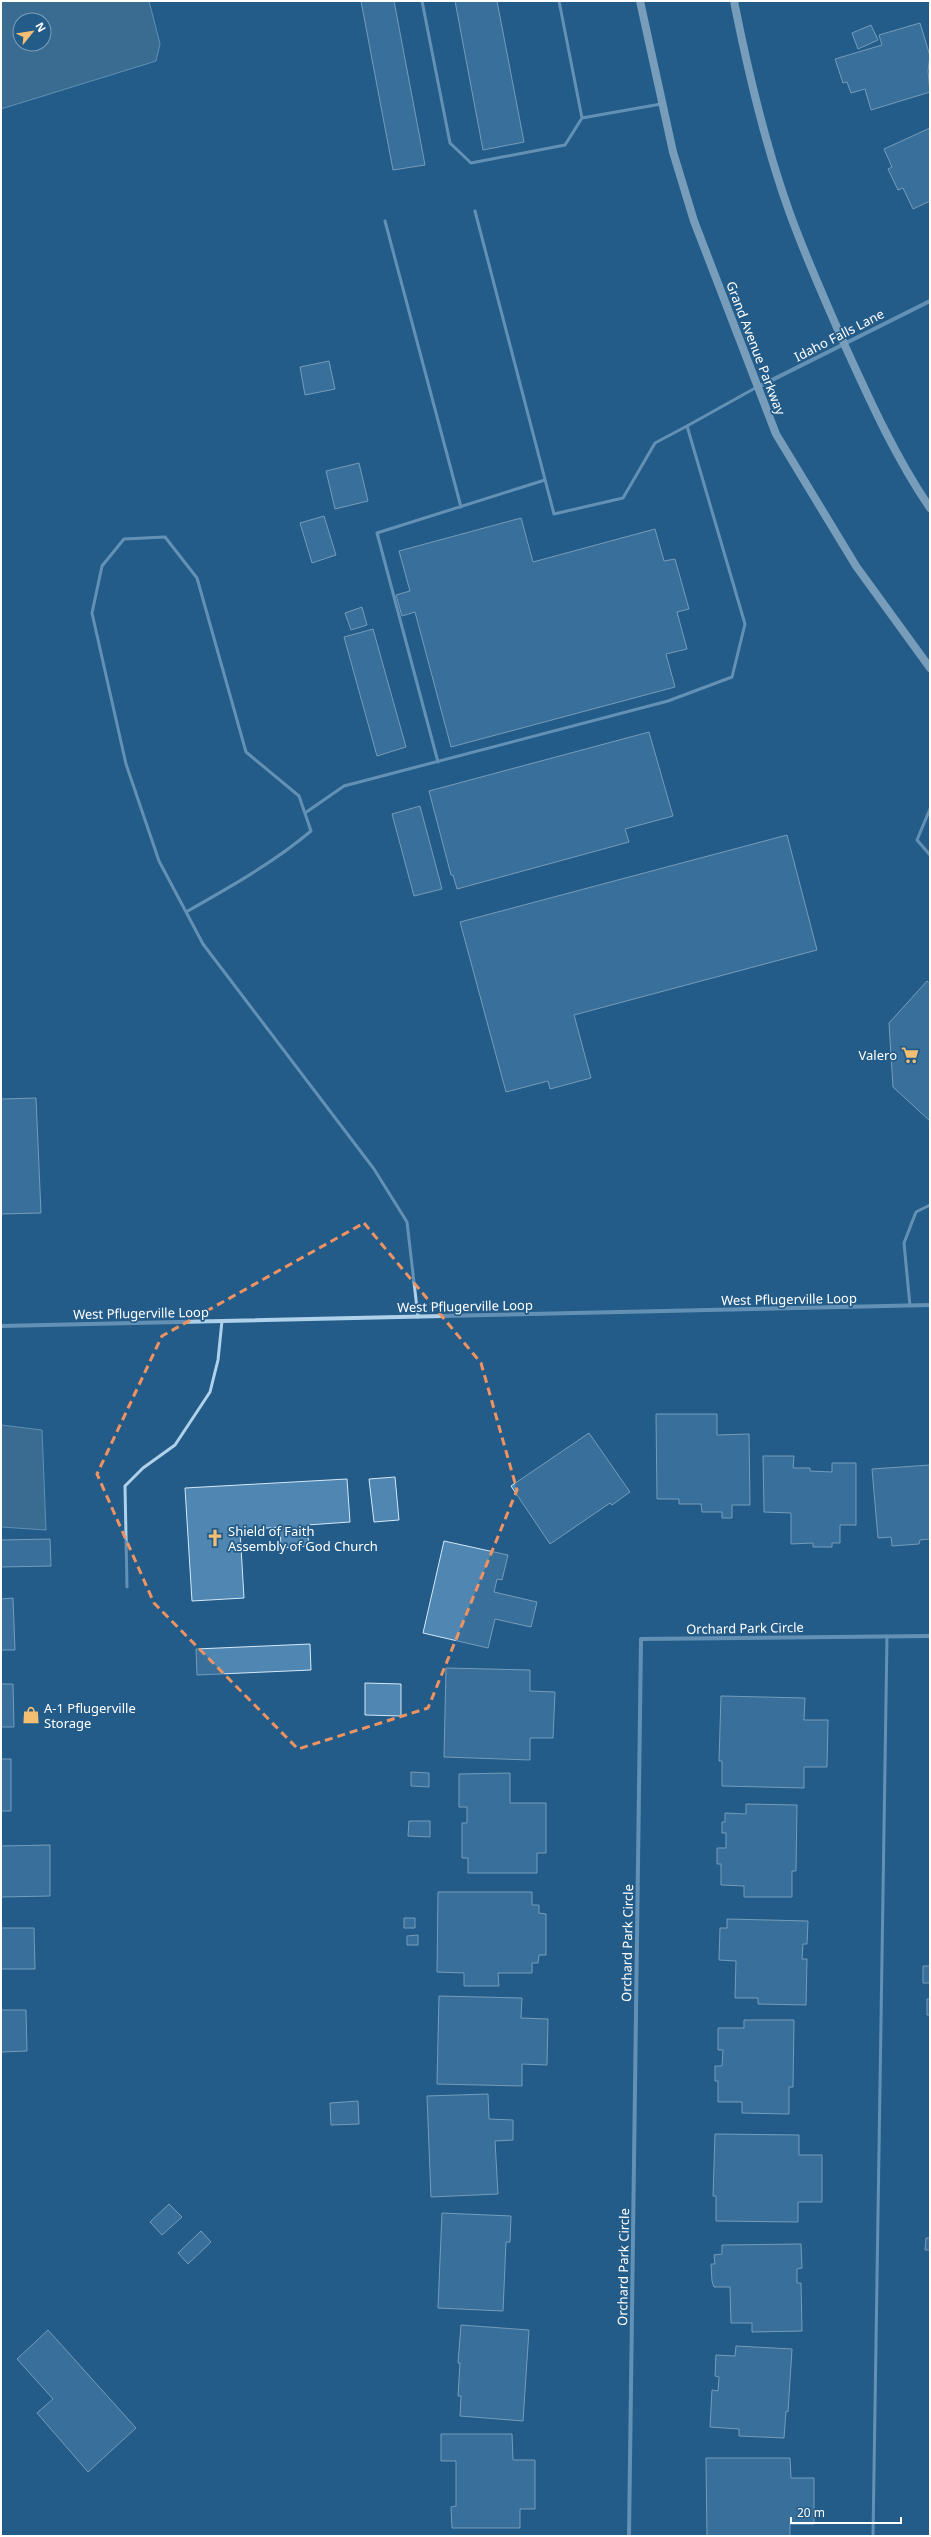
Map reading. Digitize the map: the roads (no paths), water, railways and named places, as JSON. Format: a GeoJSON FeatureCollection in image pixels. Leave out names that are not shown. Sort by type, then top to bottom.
{"type":"FeatureCollection","features":[{"type":"Feature","properties":{"kind":"main road","name":"Grand Avenue Parkway"},"geometry":{"type":"LineString","coordinates":[[640,1],[662,104],[694,221],[776,434],[852,559],[930,668]]}},
{"type":"Feature","properties":{"kind":"main road"},"geometry":{"type":"LineString","coordinates":[[734,1],[755,93],[789,210],[820,289],[877,417],[914,485],[930,508]]}},
{"type":"Feature","properties":{"kind":"street","name":"Idaho Falls Lane"},"geometry":{"type":"LineString","coordinates":[[758,387],[930,301]]}},
{"type":"Feature","properties":{"kind":"street","name":"West Pflugerville Loop"},"geometry":{"type":"LineString","coordinates":[[1,1326],[930,1305]]}},
{"type":"Feature","properties":{"kind":"street","name":"Orchard Park Circle"},"geometry":{"type":"LineString","coordinates":[[629,2536],[641,1639],[930,1636]]}},
{"type":"Feature","properties":{"kind":"lane"},"geometry":{"type":"LineString","coordinates":[[422,1],[450,144],[471,163],[565,145],[582,118],[559,1]]}},
{"type":"Feature","properties":{"kind":"lane"},"geometry":{"type":"LineString","coordinates":[[582,118],[662,104]]}},
{"type":"Feature","properties":{"kind":"lane"},"geometry":{"type":"LineString","coordinates":[[475,211],[554,514],[623,498],[655,443],[758,387]]}},
{"type":"Feature","properties":{"kind":"lane"},"geometry":{"type":"LineString","coordinates":[[385,221],[461,507]]}},
{"type":"Feature","properties":{"kind":"lane"},"geometry":{"type":"LineString","coordinates":[[305,813],[344,786],[668,701],[732,677],[745,624],[687,426]]}},
{"type":"Feature","properties":{"kind":"lane"},"geometry":{"type":"LineString","coordinates":[[438,762],[377,533],[545,480]]}},
{"type":"Feature","properties":{"kind":"lane"},"geometry":{"type":"LineString","coordinates":[[186,912],[236,884],[286,852],[311,831],[299,796],[246,752],[197,578],[165,537],[124,539],[102,566],[92,613],[126,764],[159,861],[186,912],[203,944],[374,1169],[407,1222],[418,1317]]}},
{"type":"Feature","properties":{"kind":"lane"},"geometry":{"type":"LineString","coordinates":[[930,809],[917,840],[930,855]]}},
{"type":"Feature","properties":{"kind":"lane"},"geometry":{"type":"LineString","coordinates":[[910,1306],[904,1243],[916,1212],[930,1205]]}},
{"type":"Feature","properties":{"kind":"lane"},"geometry":{"type":"LineString","coordinates":[[127,1587],[125,1486],[143,1468],[174,1445],[206,1398],[218,1360],[222,1321]]}},
{"type":"Feature","properties":{"kind":"lane"},"geometry":{"type":"LineString","coordinates":[[873,2536],[887,1636]]}},
{"type":"Feature","properties":{"kind":"water"},"geometry":{"type":"Polygon","coordinates":[[[1,1],[149,1],[160,44],[156,61],[1,109],[1,1]]]}},
{"type":"Feature","properties":{"kind":"water"},"geometry":{"type":"Polygon","coordinates":[[[1,1425],[42,1430],[46,1530],[1,1527],[1,1425]]]}},
{"type":"Feature","properties":{"kind":"place","name":"Valero"},"geometry":{"type":"Point","coordinates":[910,1055]}},
{"type":"Feature","properties":{"kind":"place","name":"Shield of Faith Assembly of God Church"},"geometry":{"type":"Point","coordinates":[215,1538]}},
{"type":"Feature","properties":{"kind":"place","name":"A-1 Pflugerville Storage"},"geometry":{"type":"Point","coordinates":[31,1715]}}]}
